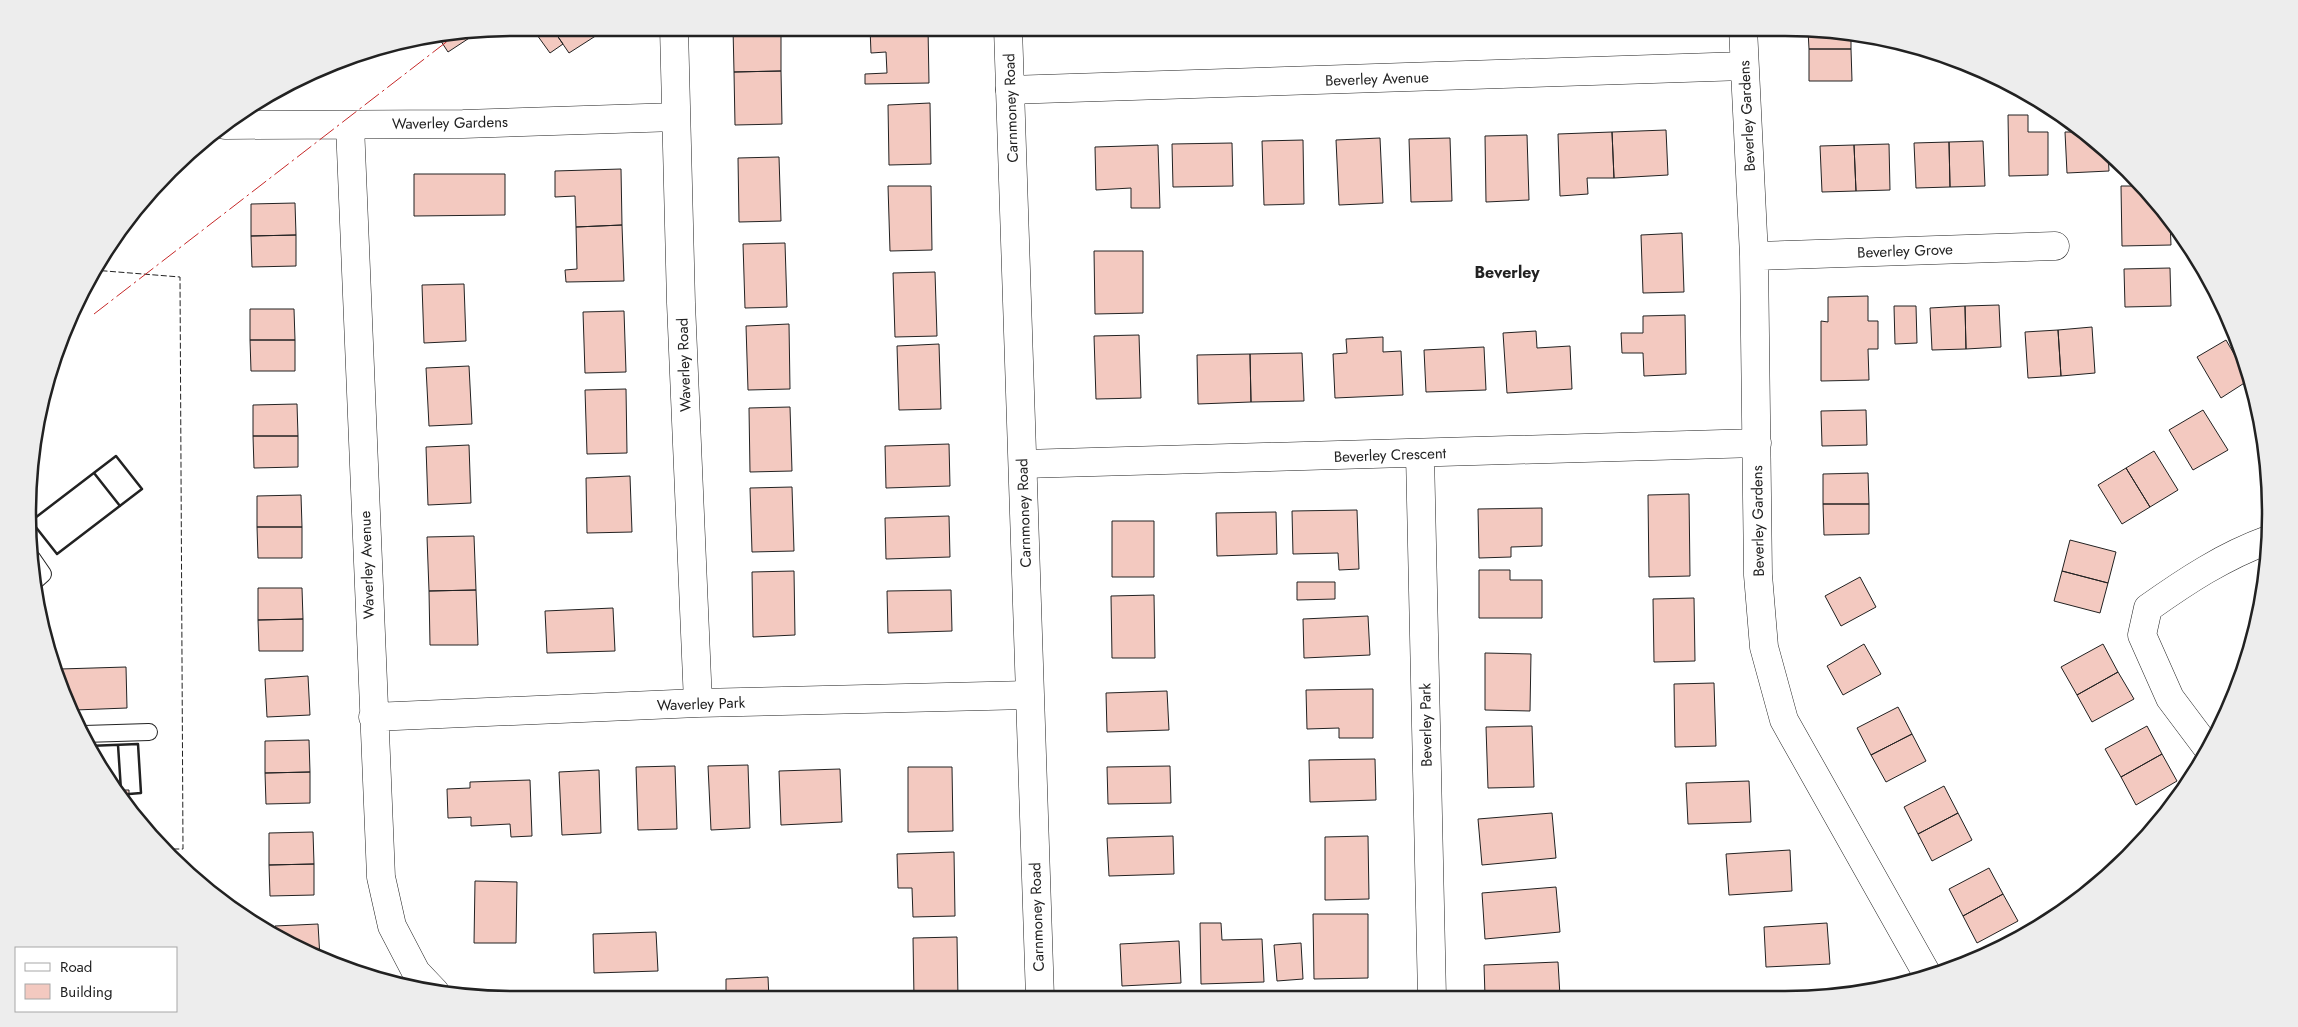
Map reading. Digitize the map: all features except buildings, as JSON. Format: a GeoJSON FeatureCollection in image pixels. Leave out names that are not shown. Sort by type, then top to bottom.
{"type":"FeatureCollection","features":[{"type":"Feature","properties":{"kind":"street","name":"Waverley Road"},"geometry":{"type":"LineString","coordinates":[[674,36],[698,703]]}},
{"type":"Feature","properties":{"kind":"street","name":"Carnmoney Road"},"geometry":{"type":"LineString","coordinates":[[1008,36],[1040,991]]}},
{"type":"Feature","properties":{"kind":"street","name":"Beverley Gardens"},"geometry":{"type":"LineString","coordinates":[[1743,36],[1754,256],[1758,575],[1764,648],[1784,720],[1924,969]]}},
{"type":"Feature","properties":{"kind":"street","name":"Beverley Avenue"},"geometry":{"type":"LineString","coordinates":[[1010,90],[1744,66]]}},
{"type":"Feature","properties":{"kind":"street","name":"Waverley Gardens"},"geometry":{"type":"LineString","coordinates":[[237,125],[463,124],[676,117]]}},
{"type":"Feature","properties":{"kind":"street","name":"Waverley Avenue"},"geometry":{"type":"LineString","coordinates":[[350,125],[372,717],[380,877],[392,926],[416,972],[426,983]]}},
{"type":"Feature","properties":{"kind":"street","name":"Beverley Grove"},"geometry":{"type":"LineString","coordinates":[[1754,256],[2055,246]]}},
{"type":"Feature","properties":{"kind":"street","name":"Beverley Crescent"},"geometry":{"type":"LineString","coordinates":[[1023,464],[1757,443]]}},
{"type":"Feature","properties":{"kind":"street","name":"Beverley Park"},"geometry":{"type":"LineString","coordinates":[[1420,454],[1432,991]]}},
{"type":"Feature","properties":{"kind":"street"},"geometry":{"type":"LineString","coordinates":[[2203,742],[2170,698],[2142,635],[2148,608],[2189,578],[2246,548],[2261,543]]}},
{"type":"Feature","properties":{"kind":"street","name":"Waverley Park"},"geometry":{"type":"LineString","coordinates":[[372,717],[698,703],[1029,695]]}},
{"type":"Feature","properties":{"kind":"lane"},"geometry":{"type":"LineString","coordinates":[[90,734],[149,732]]}},
{"type":"Feature","properties":{"kind":"fence"},"geometry":{"type":"LineString","coordinates":[[103,271],[180,277],[183,849],[174,849]]}},
{"type":"Feature","properties":{"kind":"wall"},"geometry":{"type":"LineString","coordinates":[[36,528],[57,554],[142,489],[116,456]]}},
{"type":"Feature","properties":{"kind":"wall"},"geometry":{"type":"LineString","coordinates":[[36,517],[116,456]]}},
{"type":"Feature","properties":{"kind":"wall"},"geometry":{"type":"LineString","coordinates":[[94,473],[120,506]]}},
{"type":"Feature","properties":{"kind":"wall"},"geometry":{"type":"LineString","coordinates":[[96,746],[138,744],[141,793],[129,794]]}},
{"type":"Feature","properties":{"kind":"wall"},"geometry":{"type":"LineString","coordinates":[[118,745],[121,784]]}},
{"type":"Feature","properties":{"kind":"power"},"geometry":{"type":"LineString","coordinates":[[94,314],[448,40]]}},
{"type":"Feature","properties":{"kind":"district","name":"Beverley"},"geometry":{"type":"Point","coordinates":[1507,272]}}]}
